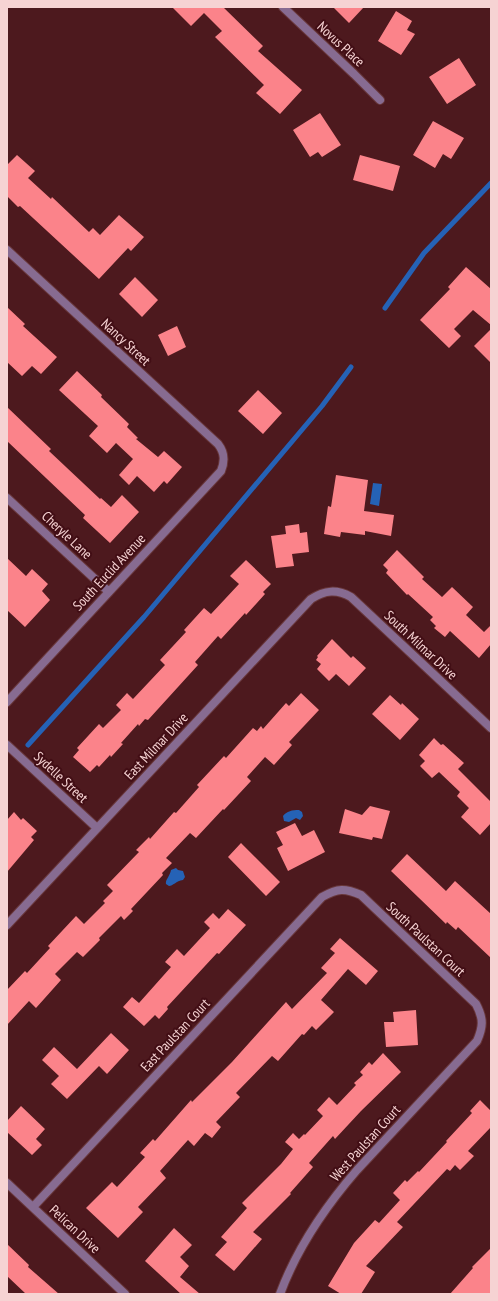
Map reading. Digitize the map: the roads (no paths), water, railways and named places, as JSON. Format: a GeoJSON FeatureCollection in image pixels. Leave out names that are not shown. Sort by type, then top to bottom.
{"type":"FeatureCollection","features":[{"type":"Feature","properties":{"kind":"street","name":"Novus Place"},"geometry":{"type":"LineString","coordinates":[[283,7],[380,100]]}},
{"type":"Feature","properties":{"kind":"street","name":"Nancy Street"},"geometry":{"type":"LineString","coordinates":[[7,250],[218,444],[224,457]]}},
{"type":"Feature","properties":{"kind":"street","name":"South Euclid Avenue"},"geometry":{"type":"LineString","coordinates":[[7,702],[221,471],[224,464],[224,457]]}},
{"type":"Feature","properties":{"kind":"street","name":"Cheryle Lane"},"geometry":{"type":"LineString","coordinates":[[7,498],[109,592]]}},
{"type":"Feature","properties":{"kind":"street","name":"South Milmar Drive"},"geometry":{"type":"LineString","coordinates":[[328,591],[343,593],[351,597],[491,728]]}},
{"type":"Feature","properties":{"kind":"street","name":"East Milmar Drive"},"geometry":{"type":"LineString","coordinates":[[7,925],[311,598],[328,591]]}},
{"type":"Feature","properties":{"kind":"street","name":"Sydelle Street"},"geometry":{"type":"LineString","coordinates":[[7,745],[97,828]]}},
{"type":"Feature","properties":{"kind":"street","name":"South Paulstan Court"},"geometry":{"type":"LineString","coordinates":[[343,890],[361,895],[476,1004],[482,1019]]}},
{"type":"Feature","properties":{"kind":"street","name":"East Paulstan Court"},"geometry":{"type":"LineString","coordinates":[[33,1207],[322,896],[332,891],[343,890]]}},
{"type":"Feature","properties":{"kind":"street","name":"West Paulstan Court"},"geometry":{"type":"LineString","coordinates":[[280,1294],[299,1251],[318,1219],[356,1170],[477,1041],[482,1030],[482,1019]]}},
{"type":"Feature","properties":{"kind":"street","name":"Pelican Drive"},"geometry":{"type":"LineString","coordinates":[[7,1183],[125,1294]]}},
{"type":"Feature","properties":{"kind":"water"},"geometry":{"type":"Polygon","coordinates":[[[373,483],[382,484],[379,506],[370,504],[373,483]]]}},
{"type":"Feature","properties":{"kind":"water"},"geometry":{"type":"Polygon","coordinates":[[[299,810],[302,812],[303,816],[300,820],[296,818],[289,822],[284,821],[283,816],[286,813],[299,810]]]}},
{"type":"Feature","properties":{"kind":"water"},"geometry":{"type":"Polygon","coordinates":[[[176,868],[183,871],[185,877],[183,880],[169,886],[166,884],[166,881],[171,870],[176,868]]]}},
{"type":"Feature","properties":{"kind":"waterway"},"geometry":{"type":"LineString","coordinates":[[385,308],[424,253],[491,183]]}},
{"type":"Feature","properties":{"kind":"waterway"},"geometry":{"type":"LineString","coordinates":[[28,745],[144,617],[322,406],[351,367]]}}]}
